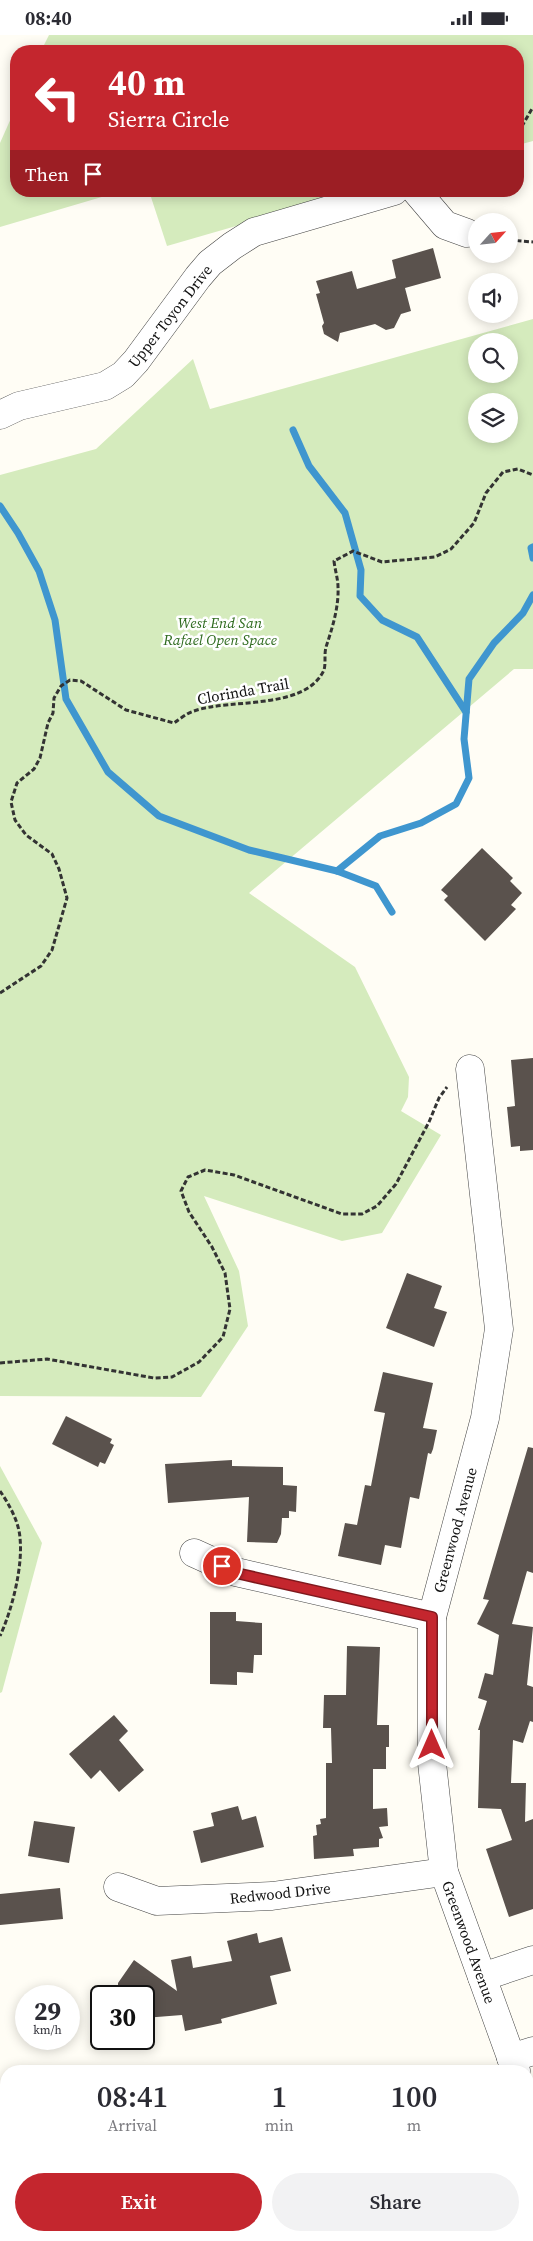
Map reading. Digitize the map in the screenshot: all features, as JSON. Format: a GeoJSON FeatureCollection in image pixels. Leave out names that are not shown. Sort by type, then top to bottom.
{"type":"FeatureCollection","features":[{"type":"Feature","properties":{"kind":"street","name":"Upper Toyon Drive"},"geometry":{"type":"LineString","coordinates":[[0,415],[19,406],[105,386],[123,375],[136,361],[210,263],[232,246],[254,233],[374,197]]}},
{"type":"Feature","properties":{"kind":"street"},"geometry":{"type":"LineString","coordinates":[[421,197],[445,225],[467,233]]}},
{"type":"Feature","properties":{"kind":"street","name":"Greenwood Avenue"},"geometry":{"type":"LineString","coordinates":[[470,1069],[498,1329],[485,1418],[432,1617],[432,1763],[444,1872],[482,1977],[520,2060]]}},
{"type":"Feature","properties":{"kind":"street"},"geometry":{"type":"LineString","coordinates":[[194,1553],[236,1573],[432,1617]]}},
{"type":"Feature","properties":{"kind":"street","name":"Redwood Drive"},"geometry":{"type":"LineString","coordinates":[[118,1887],[157,1901],[272,1896],[444,1872]]}},
{"type":"Feature","properties":{"kind":"street"},"geometry":{"type":"LineString","coordinates":[[482,1977],[533,1960]]}},
{"type":"Feature","properties":{"kind":"path"},"geometry":{"type":"LineString","coordinates":[[524,123],[533,107]]}},
{"type":"Feature","properties":{"kind":"path"},"geometry":{"type":"LineString","coordinates":[[518,241],[533,242]]}},
{"type":"Feature","properties":{"kind":"path","name":"Clorinda Trail"},"geometry":{"type":"LineString","coordinates":[[0,993],[41,966],[52,950],[67,898],[52,854],[26,835],[15,821],[11,801],[17,783],[34,769],[40,758],[48,723],[53,713],[54,698],[61,686],[70,680],[81,681],[126,711],[174,723],[192,711],[230,703],[265,701],[292,695],[314,685],[325,668],[323,655],[333,626],[338,589],[334,561],[353,551],[382,562],[435,557],[451,549],[474,523],[486,493],[503,472],[518,469],[533,475]]}},
{"type":"Feature","properties":{"kind":"path"},"geometry":{"type":"LineString","coordinates":[[0,1363],[47,1359],[154,1378],[172,1377],[199,1361],[223,1337],[230,1309],[225,1273],[212,1247],[189,1212],[182,1191],[188,1177],[205,1170],[234,1175],[342,1214],[362,1214],[377,1206],[396,1184],[429,1122],[438,1098],[454,1076],[470,1069]]}},
{"type":"Feature","properties":{"kind":"path"},"geometry":{"type":"LineString","coordinates":[[0,1491],[15,1519],[20,1537],[13,1596],[7,1621],[0,1636]]}},
{"type":"Feature","properties":{"kind":"green space"},"geometry":{"type":"Polygon","coordinates":[[[49,35],[533,35],[533,141],[524,143],[524,45],[44,45],[49,35]]]}},
{"type":"Feature","properties":{"kind":"green space"},"geometry":{"type":"Polygon","coordinates":[[[10,120],[10,197],[102,197],[0,227],[0,143],[10,120]]]}},
{"type":"Feature","properties":{"kind":"green space"},"geometry":{"type":"Polygon","coordinates":[[[151,197],[337,197],[167,246],[151,197]]]}},
{"type":"Feature","properties":{"kind":"green space","name":"West End San Rafael Open Space"},"geometry":{"type":"Polygon","coordinates":[[[533,319],[533,669],[514,669],[249,893],[355,967],[409,1077],[408,1097],[401,1111],[441,1135],[382,1233],[342,1241],[204,1196],[239,1271],[248,1326],[201,1397],[0,1396],[0,475],[96,449],[193,359],[210,409],[468,337],[468,383],[518,383],[518,333],[483,333],[533,319]]]}},
{"type":"Feature","properties":{"kind":"green space"},"geometry":{"type":"Polygon","coordinates":[[[0,1466],[42,1543],[2,1692],[0,1693],[0,1466]]]}},
{"type":"Feature","properties":{"kind":"building"},"geometry":{"type":"Polygon","coordinates":[[[433,248],[441,278],[405,288],[411,311],[401,314],[394,328],[386,330],[375,324],[340,333],[338,342],[324,334],[322,326],[324,323],[316,294],[320,293],[316,281],[352,271],[357,289],[396,278],[392,260],[433,248]]]}},
{"type":"Feature","properties":{"kind":"building"},"geometry":{"type":"Polygon","coordinates":[[[482,848],[513,878],[510,881],[522,893],[511,905],[516,909],[485,941],[444,900],[448,896],[441,890],[482,848]]]}},
{"type":"Feature","properties":{"kind":"building"},"geometry":{"type":"Polygon","coordinates":[[[533,1058],[533,1150],[520,1151],[520,1146],[511,1147],[507,1107],[515,1106],[511,1060],[533,1058]]]}},
{"type":"Feature","properties":{"kind":"building"},"geometry":{"type":"Polygon","coordinates":[[[407,1273],[442,1286],[434,1308],[447,1312],[434,1347],[386,1328],[407,1273]]]}},
{"type":"Feature","properties":{"kind":"building"},"geometry":{"type":"Polygon","coordinates":[[[383,1372],[433,1383],[423,1428],[437,1430],[433,1449],[431,1454],[428,1453],[419,1499],[410,1497],[401,1548],[385,1545],[381,1565],[338,1556],[345,1523],[357,1525],[365,1485],[371,1486],[385,1413],[374,1411],[383,1372]]]}},
{"type":"Feature","properties":{"kind":"building"},"geometry":{"type":"Polygon","coordinates":[[[66,1416],[112,1439],[110,1443],[114,1445],[105,1464],[100,1462],[98,1467],[52,1444],[66,1416]]]}},
{"type":"Feature","properties":{"kind":"building"},"geometry":{"type":"Polygon","coordinates":[[[528,1447],[533,1448],[533,1573],[527,1571],[512,1624],[533,1627],[527,1685],[533,1687],[533,1722],[530,1721],[523,1743],[513,1740],[511,1783],[526,1783],[525,1822],[533,1819],[533,1909],[509,1917],[486,1849],[512,1840],[501,1809],[478,1808],[480,1730],[478,1730],[487,1701],[478,1698],[485,1673],[493,1675],[499,1635],[477,1624],[489,1600],[483,1599],[528,1447]]]}},
{"type":"Feature","properties":{"kind":"building"},"geometry":{"type":"Polygon","coordinates":[[[232,1460],[232,1466],[283,1467],[283,1485],[297,1486],[296,1512],[289,1511],[289,1518],[282,1518],[281,1534],[277,1543],[247,1542],[249,1497],[168,1503],[165,1464],[232,1460]]]}},
{"type":"Feature","properties":{"kind":"building"},"geometry":{"type":"Polygon","coordinates":[[[210,1612],[236,1612],[236,1621],[262,1623],[262,1655],[254,1655],[253,1673],[237,1672],[237,1685],[210,1684],[210,1612]]]}},
{"type":"Feature","properties":{"kind":"building"},"geometry":{"type":"Polygon","coordinates":[[[347,1646],[380,1647],[377,1725],[389,1725],[389,1747],[386,1747],[386,1769],[373,1769],[373,1809],[387,1808],[388,1826],[379,1827],[383,1838],[379,1839],[379,1847],[353,1849],[354,1856],[314,1859],[313,1836],[317,1835],[316,1825],[321,1824],[320,1819],[326,1818],[326,1763],[332,1763],[331,1728],[323,1728],[324,1695],[346,1695],[347,1646]]]}},
{"type":"Feature","properties":{"kind":"building"},"geometry":{"type":"Polygon","coordinates":[[[114,1715],[128,1731],[119,1740],[144,1770],[119,1792],[100,1770],[91,1779],[69,1754],[114,1715]]]}},
{"type":"Feature","properties":{"kind":"building"},"geometry":{"type":"Polygon","coordinates":[[[238,1806],[242,1820],[256,1816],[264,1847],[201,1863],[193,1831],[214,1826],[211,1813],[238,1806]]]}},
{"type":"Feature","properties":{"kind":"building"},"geometry":{"type":"Polygon","coordinates":[[[34,1821],[75,1827],[69,1863],[28,1856],[34,1821]]]}},
{"type":"Feature","properties":{"kind":"building"},"geometry":{"type":"Polygon","coordinates":[[[60,1888],[63,1919],[0,1925],[0,1894],[60,1888]]]}},
{"type":"Feature","properties":{"kind":"building"},"geometry":{"type":"Polygon","coordinates":[[[257,1933],[259,1943],[282,1937],[291,1971],[270,1976],[277,2004],[221,2019],[222,2023],[185,2031],[182,2015],[155,2017],[155,1985],[118,1985],[134,1960],[177,1991],[171,1960],[191,1956],[193,1968],[232,1961],[227,1941],[257,1933]]]}},
{"type":"Feature","properties":{"kind":"waterway"},"geometry":{"type":"LineString","coordinates":[[293,430],[309,466],[345,513],[361,570],[360,596],[382,620],[417,637],[466,712]]}},
{"type":"Feature","properties":{"kind":"waterway"},"geometry":{"type":"LineString","coordinates":[[0,506],[18,533],[39,571],[55,620],[66,699],[108,772],[159,816],[249,850],[337,871],[376,886],[392,912]]}},
{"type":"Feature","properties":{"kind":"waterway"},"geometry":{"type":"LineString","coordinates":[[533,547],[531,548],[533,558]]}},
{"type":"Feature","properties":{"kind":"waterway"},"geometry":{"type":"LineString","coordinates":[[337,871],[380,836],[421,823],[456,804],[469,778],[464,739],[469,679],[494,643],[523,613],[533,595]]}},
{"type":"Feature","properties":{"kind":"route"},"geometry":{"type":"LineString","coordinates":[[222,1566],[236,1573],[432,1617],[432,1745]]}}]}
